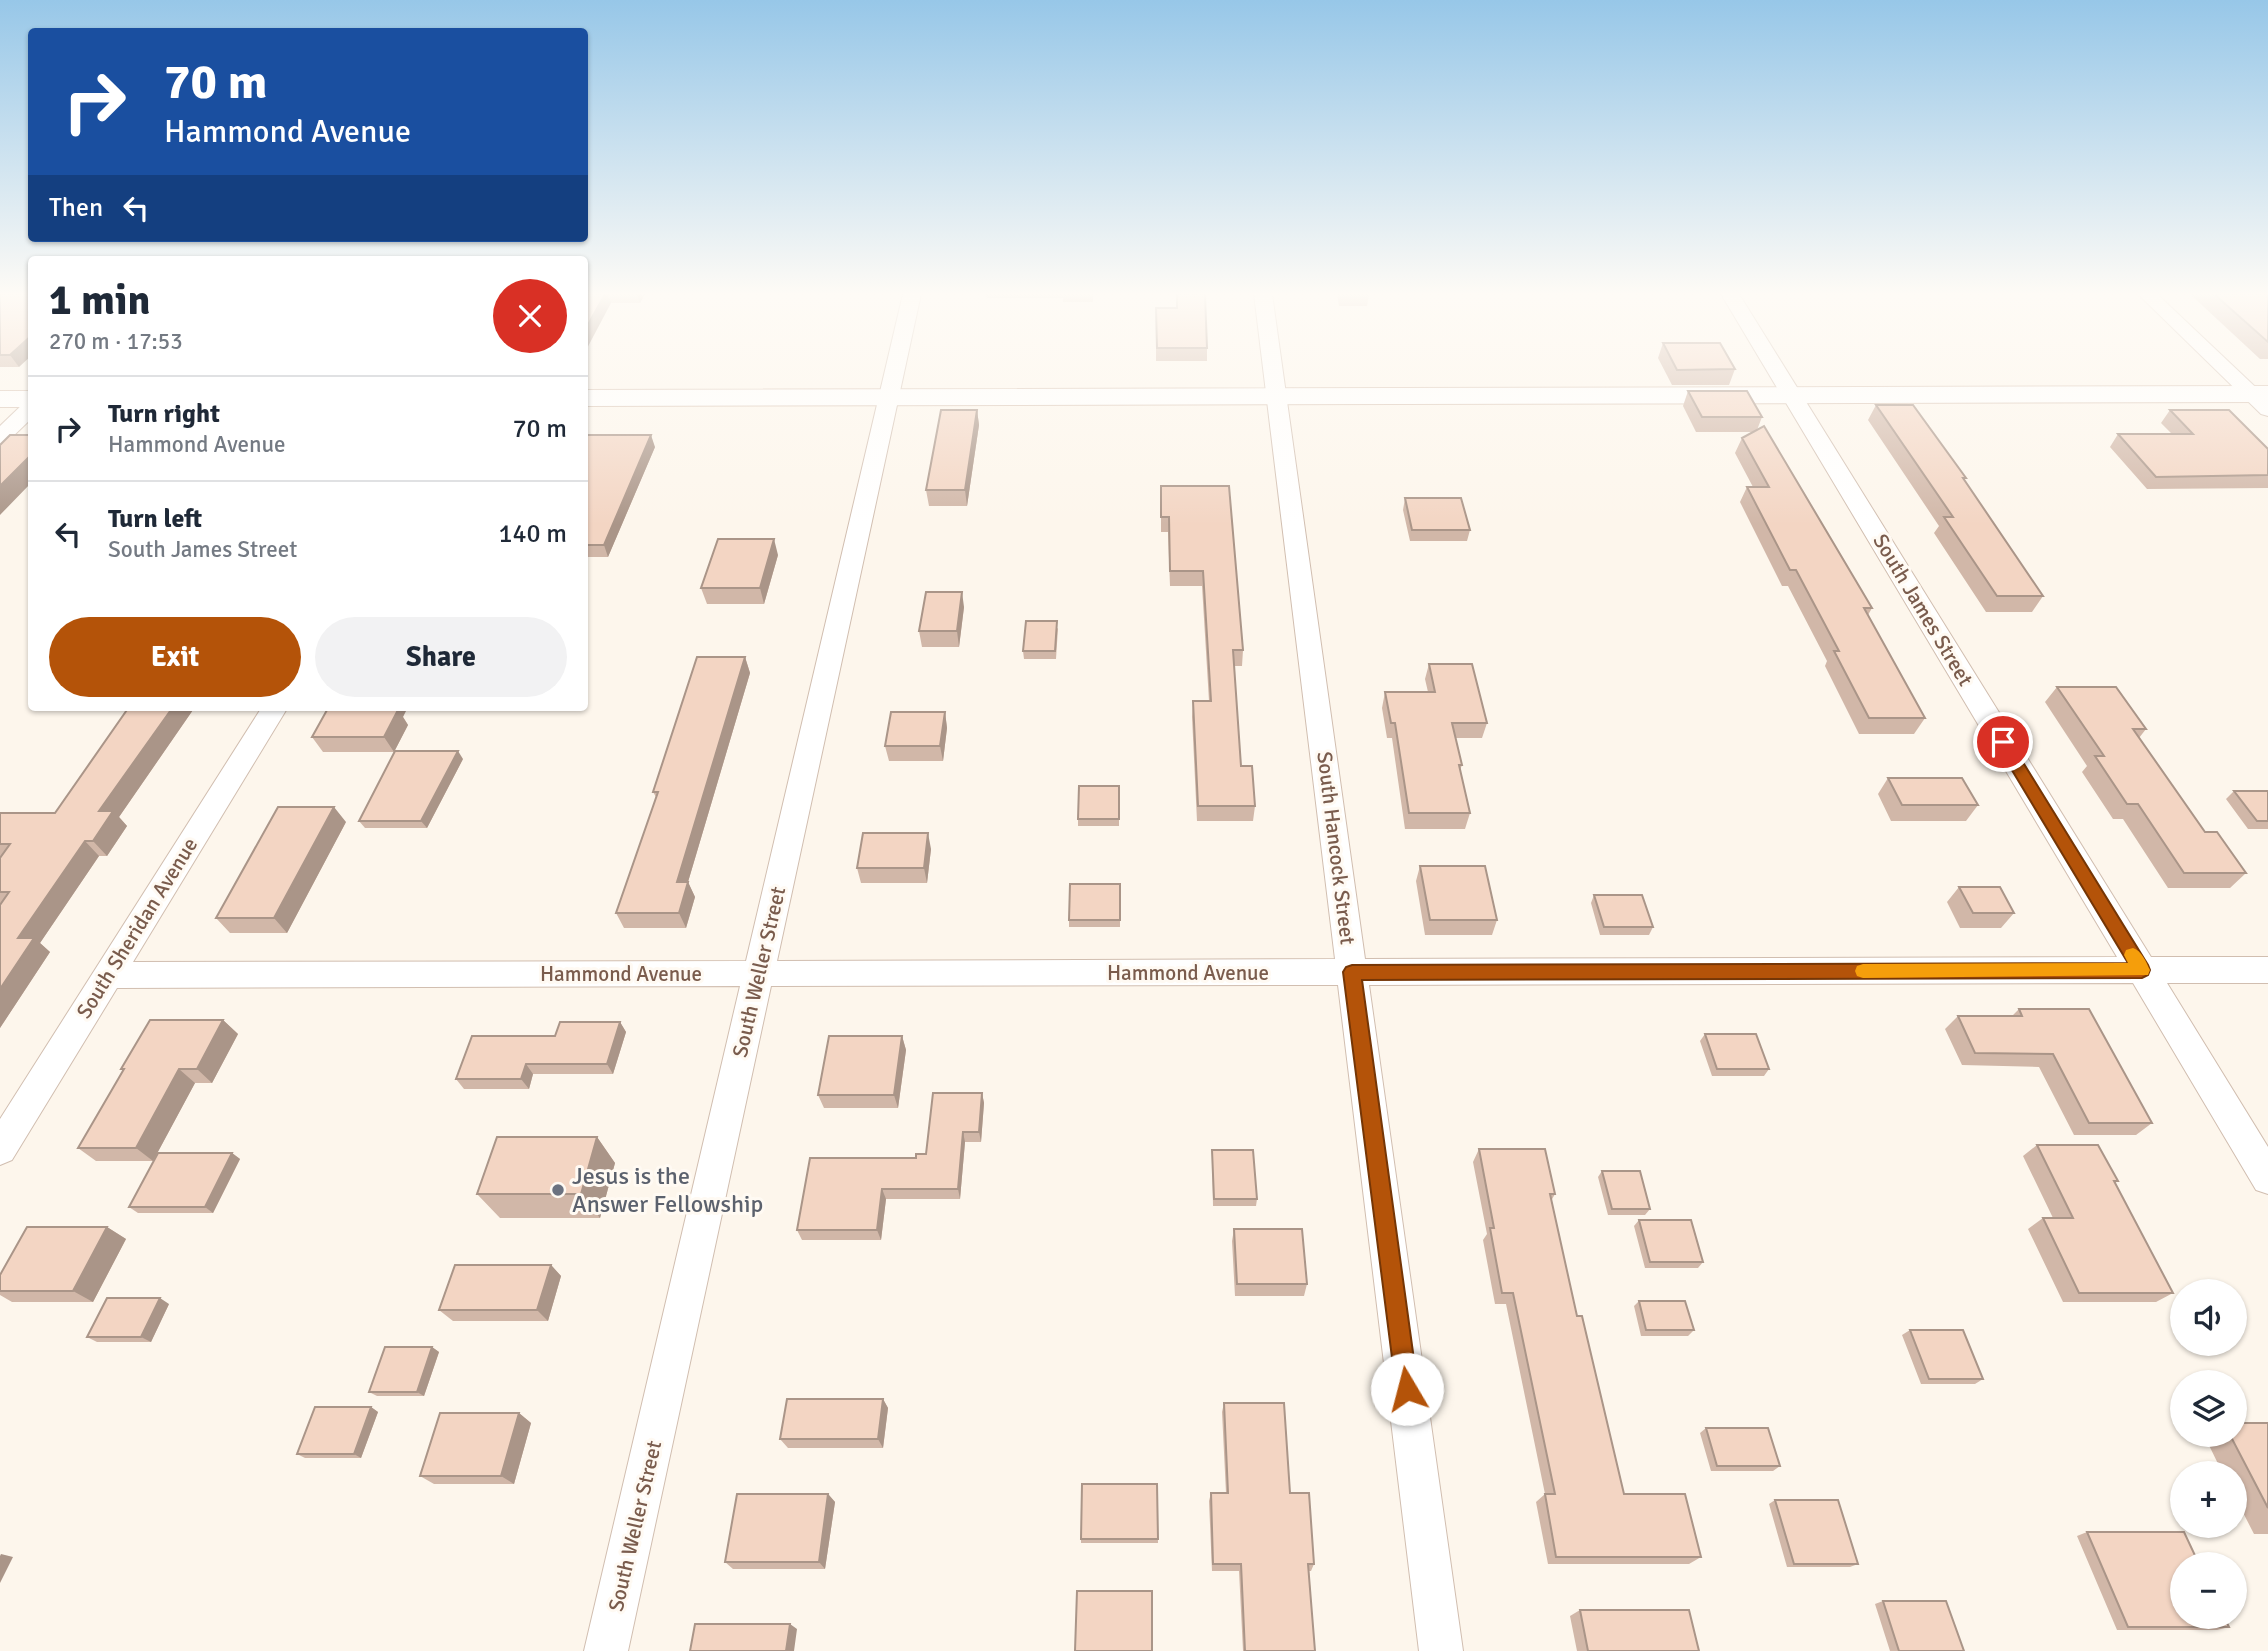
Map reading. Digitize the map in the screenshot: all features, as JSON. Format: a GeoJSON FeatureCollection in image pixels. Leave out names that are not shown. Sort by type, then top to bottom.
{"type":"FeatureCollection","features":[{"type":"Feature","properties":{"kind":"main road"},"geometry":{"type":"LineString","coordinates":[[588,398],[1791,395],[2262,399]]}},
{"type":"Feature","properties":{"kind":"main road"},"geometry":{"type":"LineString","coordinates":[[0,399],[28,399]]}},
{"type":"Feature","properties":{"kind":"street","name":"South Weller Street"},"geometry":{"type":"LineString","coordinates":[[606,1651],[895,371]]}},
{"type":"Feature","properties":{"kind":"street","name":"South Hancock Street"},"geometry":{"type":"LineString","coordinates":[[1274,371],[1441,1651]]}},
{"type":"Feature","properties":{"kind":"street","name":"South James Street"},"geometry":{"type":"LineString","coordinates":[[1777,371],[2268,1178]]}},
{"type":"Feature","properties":{"kind":"street"},"geometry":{"type":"LineString","coordinates":[[2231,371],[2262,399]]}},
{"type":"Feature","properties":{"kind":"street"},"geometry":{"type":"LineString","coordinates":[[0,438],[28,410]]}},
{"type":"Feature","properties":{"kind":"street","name":"South Sheridan Avenue"},"geometry":{"type":"LineString","coordinates":[[0,1149],[273,711]]}},
{"type":"Feature","properties":{"kind":"street","name":"Hammond Avenue"},"geometry":{"type":"LineString","coordinates":[[108,975],[2268,970]]}},
{"type":"Feature","properties":{"kind":"building"},"geometry":{"type":"Polygon","coordinates":[[[1688,391],[1747,391],[1762,417],[1702,417],[1688,391]]]}},
{"type":"Feature","properties":{"kind":"building"},"geometry":{"type":"Polygon","coordinates":[[[1876,405],[1913,405],[1966,478],[1963,478],[2043,596],[1997,596],[1944,517],[1953,517],[1876,405]]]}},
{"type":"Feature","properties":{"kind":"building"},"geometry":{"type":"Polygon","coordinates":[[[941,410],[977,410],[965,490],[926,490],[941,410]]]}},
{"type":"Feature","properties":{"kind":"building"},"geometry":{"type":"Polygon","coordinates":[[[2170,410],[2229,410],[2268,449],[2268,475],[2156,477],[2118,434],[2193,434],[2170,410]]]}},
{"type":"Feature","properties":{"kind":"building"},"geometry":{"type":"Polygon","coordinates":[[[1764,426],[1872,608],[1864,608],[1925,718],[1869,718],[1834,651],[1839,651],[1796,570],[1790,570],[1747,487],[1769,487],[1742,438],[1764,426]]]}},
{"type":"Feature","properties":{"kind":"building"},"geometry":{"type":"Polygon","coordinates":[[[10,435],[28,435],[28,458],[0,486],[0,445],[10,435]]]}},
{"type":"Feature","properties":{"kind":"building"},"geometry":{"type":"Polygon","coordinates":[[[588,435],[651,435],[604,545],[588,545],[588,435]]]}},
{"type":"Feature","properties":{"kind":"building"},"geometry":{"type":"Polygon","coordinates":[[[1161,486],[1229,486],[1243,650],[1233,650],[1241,766],[1252,766],[1255,806],[1198,806],[1193,701],[1211,701],[1203,571],[1170,571],[1169,517],[1161,517],[1161,486]]]}},
{"type":"Feature","properties":{"kind":"building"},"geometry":{"type":"Polygon","coordinates":[[[1405,498],[1461,498],[1470,530],[1412,530],[1405,498]]]}},
{"type":"Feature","properties":{"kind":"building"},"geometry":{"type":"Polygon","coordinates":[[[718,539],[774,539],[760,588],[701,588],[718,539]]]}},
{"type":"Feature","properties":{"kind":"building"},"geometry":{"type":"Polygon","coordinates":[[[926,592],[962,592],[957,631],[919,631],[926,592]]]}},
{"type":"Feature","properties":{"kind":"building"},"geometry":{"type":"Polygon","coordinates":[[[1026,621],[1057,621],[1055,651],[1023,651],[1026,621]]]}},
{"type":"Feature","properties":{"kind":"building"},"geometry":{"type":"Polygon","coordinates":[[[697,657],[745,657],[677,882],[688,882],[679,913],[616,913],[658,792],[653,792],[697,657]]]}},
{"type":"Feature","properties":{"kind":"building"},"geometry":{"type":"Polygon","coordinates":[[[1429,664],[1472,664],[1487,723],[1452,723],[1470,813],[1409,813],[1395,723],[1391,723],[1385,692],[1435,692],[1429,664]]]}},
{"type":"Feature","properties":{"kind":"building"},"geometry":{"type":"Polygon","coordinates":[[[2057,687],[2116,687],[2146,729],[2133,729],[2205,832],[2217,832],[2246,873],[2184,873],[2138,804],[2127,804],[2095,756],[2104,756],[2057,687]]]}},
{"type":"Feature","properties":{"kind":"building"},"geometry":{"type":"Polygon","coordinates":[[[126,711],[170,711],[99,811],[113,811],[93,841],[85,841],[18,938],[34,938],[0,989],[0,905],[9,892],[0,892],[0,858],[10,844],[0,844],[0,813],[55,813],[126,711]]]}},
{"type":"Feature","properties":{"kind":"building"},"geometry":{"type":"Polygon","coordinates":[[[326,711],[397,711],[384,737],[312,737],[326,711]]]}},
{"type":"Feature","properties":{"kind":"building"},"geometry":{"type":"Polygon","coordinates":[[[891,712],[945,712],[940,746],[885,746],[891,712]]]}},
{"type":"Feature","properties":{"kind":"building"},"geometry":{"type":"Polygon","coordinates":[[[395,751],[458,751],[421,821],[359,821],[395,751]]]}},
{"type":"Feature","properties":{"kind":"building"},"geometry":{"type":"Polygon","coordinates":[[[1888,778],[1962,778],[1978,805],[1902,805],[1888,778]]]}},
{"type":"Feature","properties":{"kind":"building"},"geometry":{"type":"Polygon","coordinates":[[[1079,786],[1119,786],[1119,819],[1078,819],[1079,786]]]}},
{"type":"Feature","properties":{"kind":"building"},"geometry":{"type":"Polygon","coordinates":[[[2234,791],[2268,791],[2268,821],[2257,821],[2234,791]]]}},
{"type":"Feature","properties":{"kind":"building"},"geometry":{"type":"Polygon","coordinates":[[[278,807],[334,807],[274,918],[216,918],[278,807]]]}},
{"type":"Feature","properties":{"kind":"building"},"geometry":{"type":"Polygon","coordinates":[[[863,833],[928,833],[924,868],[857,868],[863,833]]]}},
{"type":"Feature","properties":{"kind":"building"},"geometry":{"type":"Polygon","coordinates":[[[1420,866],[1485,866],[1497,920],[1430,920],[1420,866]]]}},
{"type":"Feature","properties":{"kind":"building"},"geometry":{"type":"Polygon","coordinates":[[[1070,884],[1120,884],[1120,920],[1069,920],[1070,884]]]}},
{"type":"Feature","properties":{"kind":"building"},"geometry":{"type":"Polygon","coordinates":[[[1959,887],[2000,887],[2014,913],[1973,913],[1959,887]]]}},
{"type":"Feature","properties":{"kind":"building"},"geometry":{"type":"Polygon","coordinates":[[[1594,895],[1642,895],[1653,927],[1604,927],[1594,895]]]}},
{"type":"Feature","properties":{"kind":"building"},"geometry":{"type":"Polygon","coordinates":[[[2019,1009],[2089,1009],[2152,1123],[2089,1123],[2053,1054],[1975,1053],[1958,1016],[2022,1016],[2019,1009]]]}},
{"type":"Feature","properties":{"kind":"building"},"geometry":{"type":"Polygon","coordinates":[[[150,1020],[223,1020],[197,1069],[179,1069],[136,1148],[78,1148],[124,1069],[121,1069],[150,1020]]]}},
{"type":"Feature","properties":{"kind":"building"},"geometry":{"type":"Polygon","coordinates":[[[560,1022],[620,1022],[607,1064],[526,1064],[521,1079],[456,1079],[472,1036],[555,1036],[560,1022]]]}},
{"type":"Feature","properties":{"kind":"building"},"geometry":{"type":"Polygon","coordinates":[[[1705,1034],[1756,1034],[1769,1069],[1717,1069],[1705,1034]]]}},
{"type":"Feature","properties":{"kind":"building"},"geometry":{"type":"Polygon","coordinates":[[[829,1036],[902,1036],[894,1095],[818,1095],[829,1036]]]}},
{"type":"Feature","properties":{"kind":"building"},"geometry":{"type":"Polygon","coordinates":[[[933,1093],[982,1093],[979,1132],[963,1132],[958,1189],[882,1189],[877,1230],[797,1230],[810,1158],[916,1158],[916,1154],[926,1154],[933,1093]]]}},
{"type":"Feature","properties":{"kind":"building"},"geometry":{"type":"Polygon","coordinates":[[[497,1137],[597,1137],[581,1194],[477,1194],[497,1137]]]}},
{"type":"Feature","properties":{"kind":"building"},"geometry":{"type":"Polygon","coordinates":[[[2037,1145],[2098,1145],[2170,1287],[2170,1293],[2079,1293],[2043,1218],[2073,1218],[2037,1145]]]}},
{"type":"Feature","properties":{"kind":"building"},"geometry":{"type":"Polygon","coordinates":[[[1479,1149],[1545,1149],[1555,1194],[1550,1194],[1577,1316],[1582,1316],[1624,1494],[1685,1494],[1701,1557],[1556,1557],[1545,1494],[1555,1494],[1513,1293],[1502,1293],[1490,1228],[1494,1228],[1479,1149]]]}},
{"type":"Feature","properties":{"kind":"building"},"geometry":{"type":"Polygon","coordinates":[[[1212,1150],[1253,1150],[1257,1199],[1214,1199],[1212,1150]]]}},
{"type":"Feature","properties":{"kind":"building"},"geometry":{"type":"Polygon","coordinates":[[[158,1153],[232,1153],[205,1207],[129,1207],[158,1153]]]}},
{"type":"Feature","properties":{"kind":"building"},"geometry":{"type":"Polygon","coordinates":[[[1602,1171],[1640,1171],[1650,1209],[1612,1209],[1602,1171]]]}},
{"type":"Feature","properties":{"kind":"building"},"geometry":{"type":"Polygon","coordinates":[[[1639,1220],[1691,1220],[1703,1262],[1650,1262],[1639,1220]]]}},
{"type":"Feature","properties":{"kind":"building"},"geometry":{"type":"Polygon","coordinates":[[[27,1227],[107,1227],[73,1291],[0,1291],[0,1275],[27,1227]]]}},
{"type":"Feature","properties":{"kind":"building"},"geometry":{"type":"Polygon","coordinates":[[[1234,1229],[1302,1229],[1307,1284],[1237,1284],[1234,1229]]]}},
{"type":"Feature","properties":{"kind":"building"},"geometry":{"type":"Polygon","coordinates":[[[455,1265],[551,1265],[537,1310],[439,1310],[455,1265]]]}},
{"type":"Feature","properties":{"kind":"building"},"geometry":{"type":"Polygon","coordinates":[[[107,1298],[160,1298],[141,1337],[87,1337],[107,1298]]]}},
{"type":"Feature","properties":{"kind":"building"},"geometry":{"type":"Polygon","coordinates":[[[1639,1301],[1685,1301],[1694,1330],[1646,1330],[1639,1301]]]}},
{"type":"Feature","properties":{"kind":"building"},"geometry":{"type":"Polygon","coordinates":[[[1910,1330],[1963,1330],[1983,1379],[1929,1379],[1910,1330]]]}},
{"type":"Feature","properties":{"kind":"building"},"geometry":{"type":"Polygon","coordinates":[[[385,1347],[432,1347],[417,1392],[369,1392],[385,1347]]]}},
{"type":"Feature","properties":{"kind":"building"},"geometry":{"type":"Polygon","coordinates":[[[787,1399],[883,1399],[878,1439],[780,1439],[787,1399]]]}},
{"type":"Feature","properties":{"kind":"building"},"geometry":{"type":"Polygon","coordinates":[[[1224,1403],[1284,1403],[1290,1493],[1309,1493],[1314,1564],[1308,1564],[1315,1651],[1245,1651],[1241,1564],[1213,1564],[1211,1493],[1228,1493],[1224,1403]]]}},
{"type":"Feature","properties":{"kind":"building"},"geometry":{"type":"Polygon","coordinates":[[[315,1407],[371,1407],[354,1454],[297,1454],[315,1407]]]}},
{"type":"Feature","properties":{"kind":"building"},"geometry":{"type":"Polygon","coordinates":[[[440,1413],[519,1413],[501,1476],[420,1476],[440,1413]]]}},
{"type":"Feature","properties":{"kind":"building"},"geometry":{"type":"Polygon","coordinates":[[[2247,1423],[2268,1423],[2268,1508],[2247,1468],[2247,1461],[2244,1461],[2236,1447],[2247,1447],[2247,1423]]]}},
{"type":"Feature","properties":{"kind":"building"},"geometry":{"type":"Polygon","coordinates":[[[1706,1428],[1768,1428],[1780,1466],[1717,1466],[1706,1428]]]}},
{"type":"Feature","properties":{"kind":"building"},"geometry":{"type":"Polygon","coordinates":[[[1082,1484],[1157,1484],[1158,1539],[1081,1539],[1082,1484]]]}},
{"type":"Feature","properties":{"kind":"building"},"geometry":{"type":"Polygon","coordinates":[[[737,1494],[828,1494],[819,1562],[725,1562],[737,1494]]]}},
{"type":"Feature","properties":{"kind":"building"},"geometry":{"type":"Polygon","coordinates":[[[1775,1500],[1838,1500],[1858,1564],[1794,1564],[1775,1500]]]}},
{"type":"Feature","properties":{"kind":"building"},"geometry":{"type":"Polygon","coordinates":[[[2087,1532],[2170,1532],[2170,1538],[2187,1538],[2193,1552],[2170,1552],[2170,1627],[2128,1627],[2087,1532]]]}},
{"type":"Feature","properties":{"kind":"building"},"geometry":{"type":"Polygon","coordinates":[[[1077,1591],[1152,1591],[1152,1651],[1075,1651],[1077,1591]]]}},
{"type":"Feature","properties":{"kind":"building"},"geometry":{"type":"Polygon","coordinates":[[[1883,1601],[1946,1601],[1964,1651],[1899,1651],[1883,1601]]]}},
{"type":"Feature","properties":{"kind":"building"},"geometry":{"type":"Polygon","coordinates":[[[1580,1610],[1689,1610],[1699,1651],[1588,1651],[1580,1610]]]}},
{"type":"Feature","properties":{"kind":"building"},"geometry":{"type":"Polygon","coordinates":[[[695,1624],[790,1624],[786,1651],[690,1651],[695,1624]]]}},
{"type":"Feature","properties":{"kind":"slow traffic"},"geometry":{"type":"LineString","coordinates":[[1863,971],[2142,970],[2133,955]]}},
{"type":"Feature","properties":{"kind":"place","name":"Jesus is the Answer Fellowship"},"geometry":{"type":"Point","coordinates":[558,1190]}},
{"type":"Feature","properties":{"kind":"route"},"geometry":{"type":"LineString","coordinates":[[1407,1389],[1352,972],[2142,970],[2003,742]]}}]}
